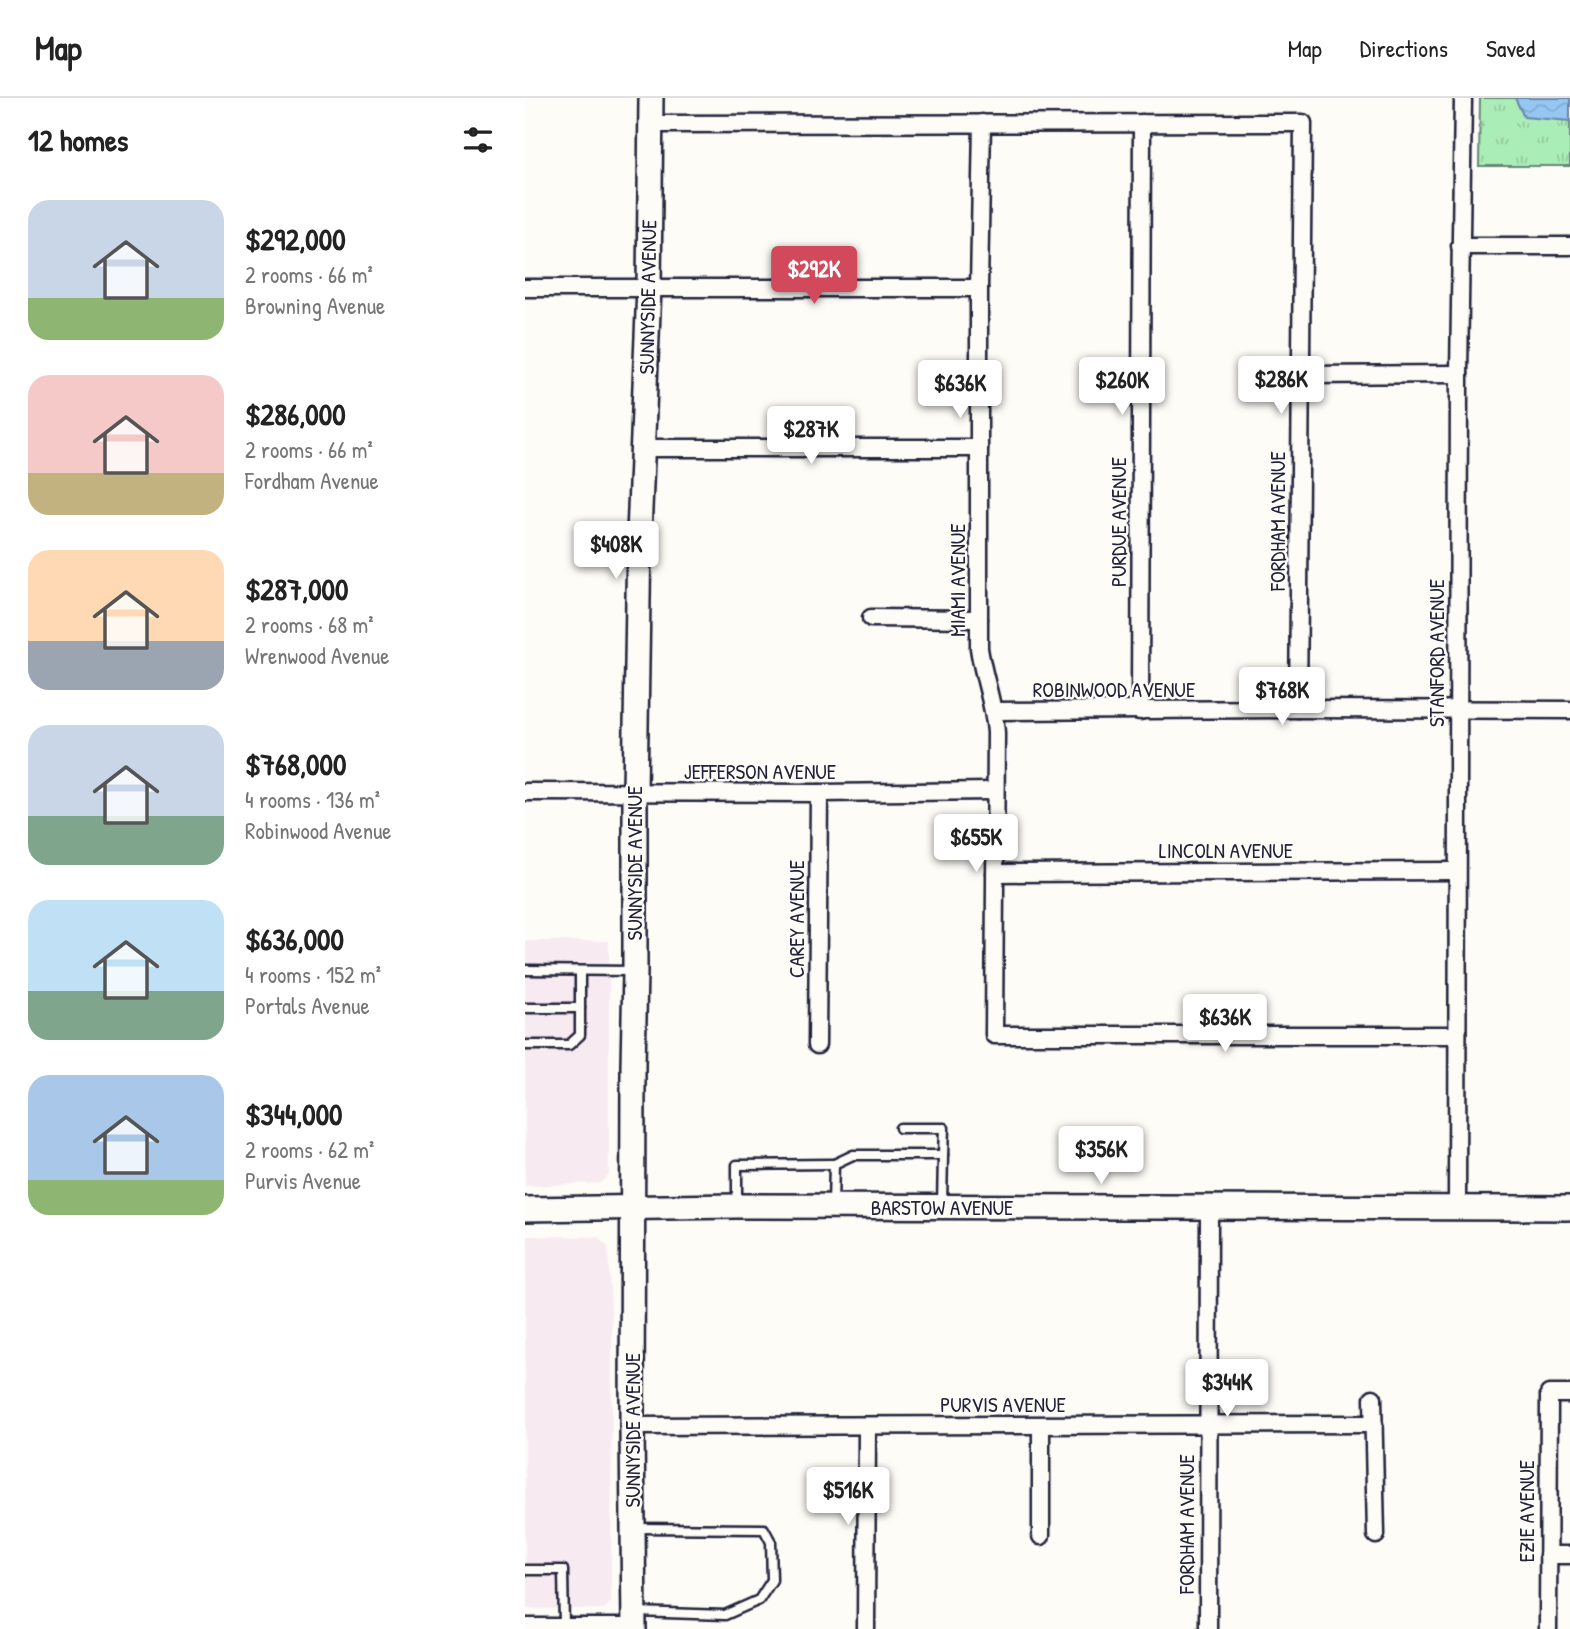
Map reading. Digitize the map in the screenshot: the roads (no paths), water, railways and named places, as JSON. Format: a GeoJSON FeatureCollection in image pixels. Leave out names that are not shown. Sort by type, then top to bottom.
{"type":"FeatureCollection","features":[{"type":"Feature","properties":{"kind":"main road","name":"SUNNYSIDE AVENUE"},"geometry":{"type":"LineString","coordinates":[[634,1623],[632,1208],[637,596],[649,287],[651,98]]}},
{"type":"Feature","properties":{"kind":"main road","name":"BARSTOW AVENUE"},"geometry":{"type":"LineString","coordinates":[[525,1209],[737,1206],[1570,1208]]}},
{"type":"Feature","properties":{"kind":"street","name":"STANFORD AVENUE"},"geometry":{"type":"LineString","coordinates":[[1457,1208],[1462,98]]}},
{"type":"Feature","properties":{"kind":"street","name":"MIAMI AVENUE"},"geometry":{"type":"LineString","coordinates":[[982,123],[979,648],[982,672],[994,711],[996,733],[994,1035],[1456,1035]]}},
{"type":"Feature","properties":{"kind":"street"},"geometry":{"type":"LineString","coordinates":[[651,124],[1142,123]]}},
{"type":"Feature","properties":{"kind":"street","name":"FORDHAM AVENUE"},"geometry":{"type":"LineString","coordinates":[[1142,123],[1303,123],[1298,709]]}},
{"type":"Feature","properties":{"kind":"street","name":"PURDUE AVENUE"},"geometry":{"type":"LineString","coordinates":[[1140,711],[1142,123]]}},
{"type":"Feature","properties":{"kind":"street"},"geometry":{"type":"LineString","coordinates":[[1460,246],[1570,246]]}},
{"type":"Feature","properties":{"kind":"street"},"geometry":{"type":"LineString","coordinates":[[525,288],[979,288]]}},
{"type":"Feature","properties":{"kind":"street"},"geometry":{"type":"LineString","coordinates":[[1300,375],[1459,374]]}},
{"type":"Feature","properties":{"kind":"street"},"geometry":{"type":"LineString","coordinates":[[643,448],[979,448]]}},
{"type":"Feature","properties":{"kind":"street"},"geometry":{"type":"LineString","coordinates":[[871,618],[979,619]]}},
{"type":"Feature","properties":{"kind":"street","name":"ROBINWOOD AVENUE"},"geometry":{"type":"LineString","coordinates":[[994,711],[1570,710]]}},
{"type":"Feature","properties":{"kind":"street","name":"JEFFERSON AVENUE"},"geometry":{"type":"LineString","coordinates":[[525,792],[995,792]]}},
{"type":"Feature","properties":{"kind":"street","name":"CAREY AVENUE"},"geometry":{"type":"LineString","coordinates":[[817,1045],[818,793]]}},
{"type":"Feature","properties":{"kind":"street","name":"LINCOLN AVENUE"},"geometry":{"type":"LineString","coordinates":[[995,873],[1457,872]]}},
{"type":"Feature","properties":{"kind":"street","name":"FORDHAM AVENUE"},"geometry":{"type":"LineString","coordinates":[[1208,1629],[1209,1208]]}},
{"type":"Feature","properties":{"kind":"street","name":"EZIE AVENUE"},"geometry":{"type":"LineString","coordinates":[[1548,1629],[1549,1394],[1570,1394]]}},
{"type":"Feature","properties":{"kind":"street"},"geometry":{"type":"LineString","coordinates":[[1373,1398],[1376,1535]]}},
{"type":"Feature","properties":{"kind":"street","name":"PURVIS AVENUE"},"geometry":{"type":"LineString","coordinates":[[632,1426],[1374,1424]]}},
{"type":"Feature","properties":{"kind":"street"},"geometry":{"type":"LineString","coordinates":[[866,1629],[867,1426]]}},
{"type":"Feature","properties":{"kind":"street"},"geometry":{"type":"LineString","coordinates":[[1041,1426],[1041,1536]]}},
{"type":"Feature","properties":{"kind":"street"},"geometry":{"type":"LineString","coordinates":[[1548,1555],[1570,1555]]}},
{"type":"Feature","properties":{"kind":"street"},"geometry":{"type":"LineString","coordinates":[[525,1627],[634,1623]]}},
{"type":"Feature","properties":{"kind":"lane"},"geometry":{"type":"LineString","coordinates":[[525,971],[635,971]]}},
{"type":"Feature","properties":{"kind":"lane"},"geometry":{"type":"LineString","coordinates":[[525,1045],[569,1045],[580,1035],[580,971]]}},
{"type":"Feature","properties":{"kind":"lane"},"geometry":{"type":"LineString","coordinates":[[525,1008],[580,1008]]}},
{"type":"Feature","properties":{"kind":"lane"},"geometry":{"type":"LineString","coordinates":[[900,1128],[944,1128],[942,1208]]}},
{"type":"Feature","properties":{"kind":"lane"},"geometry":{"type":"LineString","coordinates":[[737,1206],[737,1165],[834,1164],[853,1155],[943,1155]]}},
{"type":"Feature","properties":{"kind":"lane"},"geometry":{"type":"LineString","coordinates":[[832,1207],[834,1164]]}},
{"type":"Feature","properties":{"kind":"lane"},"geometry":{"type":"LineString","coordinates":[[633,1528],[764,1529],[771,1542],[772,1580],[759,1600],[725,1615],[634,1623]]}},
{"type":"Feature","properties":{"kind":"lane"},"geometry":{"type":"LineString","coordinates":[[525,1570],[562,1570],[564,1627]]}},
{"type":"Feature","properties":{"kind":"water"},"geometry":{"type":"Polygon","coordinates":[[[1515,98],[1570,98],[1570,121],[1524,117],[1515,98]]]}}]}
